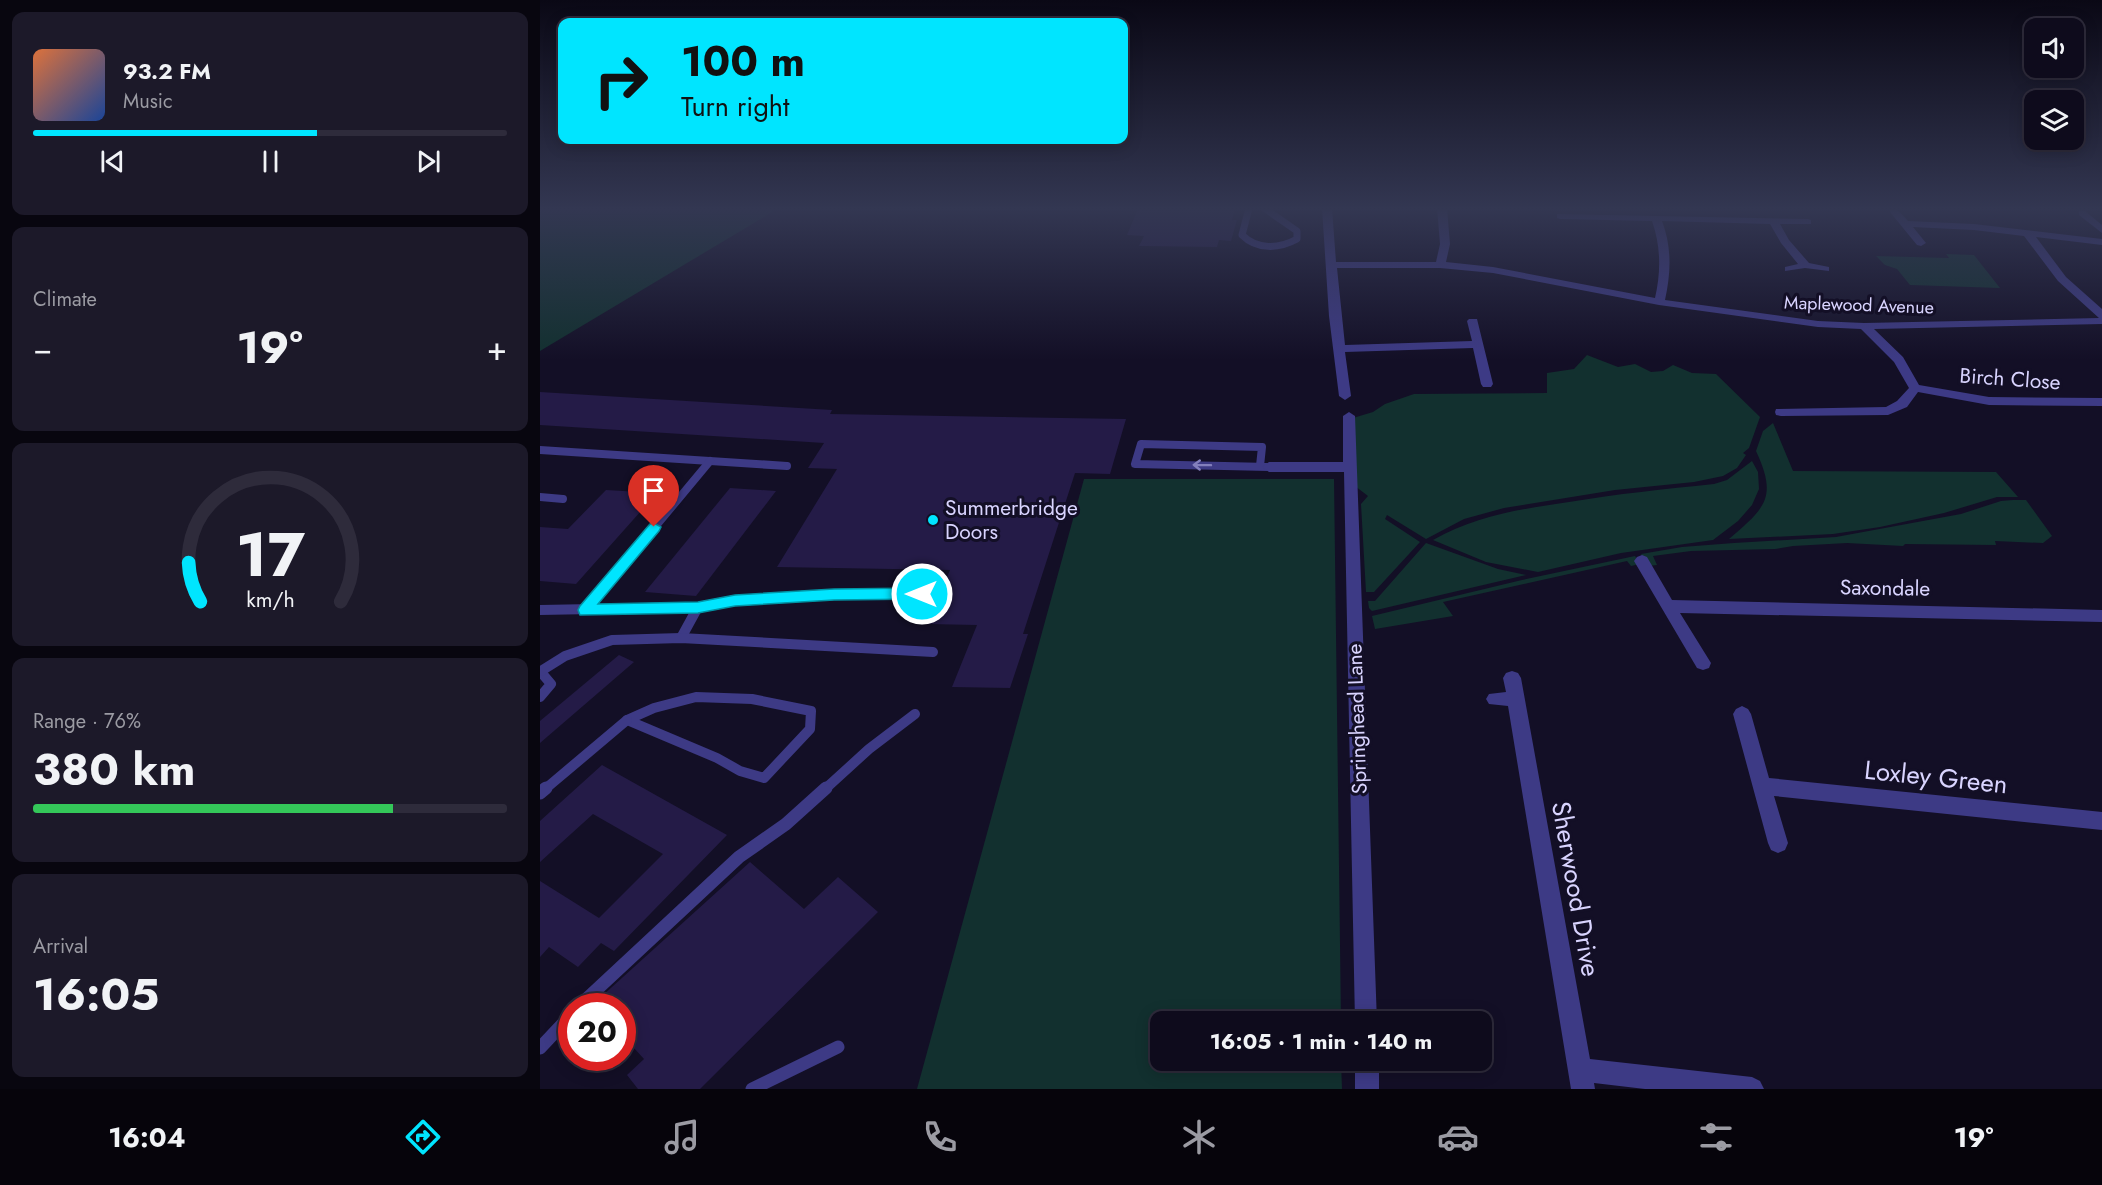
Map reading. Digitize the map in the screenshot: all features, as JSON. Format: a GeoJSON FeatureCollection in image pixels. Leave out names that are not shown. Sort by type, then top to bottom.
{"type":"FeatureCollection","features":[{"type":"Feature","properties":{"kind":"street"},"geometry":{"type":"LineString","coordinates":[[1331,259],[1345,396]]}},
{"type":"Feature","properties":{"kind":"street"},"geometry":{"type":"LineString","coordinates":[[1440,265],[1441,259]]}},
{"type":"Feature","properties":{"kind":"street"},"geometry":{"type":"LineString","coordinates":[[1659,302],[1664,284],[1665,259]]}},
{"type":"Feature","properties":{"kind":"street"},"geometry":{"type":"LineString","coordinates":[[1800,259],[1805,265]]}},
{"type":"Feature","properties":{"kind":"street"},"geometry":{"type":"LineString","coordinates":[[2047,259],[2062,279],[2102,315]]}},
{"type":"Feature","properties":{"kind":"street","name":"Maplewood Avenue"},"geometry":{"type":"LineString","coordinates":[[1332,265],[1440,265],[1544,278],[1659,302],[1818,324],[1864,326],[2102,321]]}},
{"type":"Feature","properties":{"kind":"street"},"geometry":{"type":"LineString","coordinates":[[1789,268],[1805,265],[1825,268]]}},
{"type":"Feature","properties":{"kind":"street"},"geometry":{"type":"LineString","coordinates":[[1473,321],[1486,384]]}},
{"type":"Feature","properties":{"kind":"street"},"geometry":{"type":"LineString","coordinates":[[1781,412],[1888,411],[1902,404],[1915,388],[1899,360],[1864,326]]}},
{"type":"Feature","properties":{"kind":"street"},"geometry":{"type":"LineString","coordinates":[[1340,349],[1479,345]]}},
{"type":"Feature","properties":{"kind":"street","name":"Birch Close"},"geometry":{"type":"LineString","coordinates":[[1915,388],[1989,401],[2102,402]]}},
{"type":"Feature","properties":{"kind":"street","name":"Springhead Lane"},"geometry":{"type":"LineString","coordinates":[[1348,416],[1365,1011]]}},
{"type":"Feature","properties":{"kind":"street"},"geometry":{"type":"LineString","coordinates":[[1265,466],[1350,467]]}},
{"type":"Feature","properties":{"kind":"street"},"geometry":{"type":"LineString","coordinates":[[1642,561],[1703,663]]}},
{"type":"Feature","properties":{"kind":"street","name":"Saxondale"},"geometry":{"type":"LineString","coordinates":[[1667,606],[2102,616]]}},
{"type":"Feature","properties":{"kind":"street","name":"Sherwood Drive"},"geometry":{"type":"LineString","coordinates":[[1512,678],[1582,1079]]}},
{"type":"Feature","properties":{"kind":"street"},"geometry":{"type":"LineString","coordinates":[[1495,699],[1516,699]]}},
{"type":"Feature","properties":{"kind":"street"},"geometry":{"type":"LineString","coordinates":[[1742,714],[1764,786],[1778,843]]}},
{"type":"Feature","properties":{"kind":"street","name":"Loxley Green"},"geometry":{"type":"LineString","coordinates":[[1764,786],[2102,821]]}},
{"type":"Feature","properties":{"kind":"street"},"geometry":{"type":"LineString","coordinates":[[1367,1071],[1367,1089]]}},
{"type":"Feature","properties":{"kind":"street"},"geometry":{"type":"LineString","coordinates":[[1582,1079],[1752,1089]]}},
{"type":"Feature","properties":{"kind":"lane"},"geometry":{"type":"LineString","coordinates":[[1142,444],[1262,447],[1265,466],[1226,466],[1136,464],[1142,444]]}},
{"type":"Feature","properties":{"kind":"lane"},"geometry":{"type":"LineString","coordinates":[[540,450],[787,466]]}},
{"type":"Feature","properties":{"kind":"lane"},"geometry":{"type":"LineString","coordinates":[[585,610],[710,461]]}},
{"type":"Feature","properties":{"kind":"lane"},"geometry":{"type":"LineString","coordinates":[[540,497],[563,499]]}},
{"type":"Feature","properties":{"kind":"lane"},"geometry":{"type":"LineString","coordinates":[[540,610],[698,607],[735,600],[834,595],[922,594]]}},
{"type":"Feature","properties":{"kind":"lane"},"geometry":{"type":"LineString","coordinates":[[681,638],[698,607]]}},
{"type":"Feature","properties":{"kind":"lane"},"geometry":{"type":"LineString","coordinates":[[540,697],[551,684],[541,671],[565,656],[612,640],[681,638],[933,652]]}},
{"type":"Feature","properties":{"kind":"lane"},"geometry":{"type":"LineString","coordinates":[[540,793],[627,720],[654,708],[696,697],[752,699],[811,711],[810,729],[764,778],[740,771],[717,758],[627,720]]}},
{"type":"Feature","properties":{"kind":"lane"},"geometry":{"type":"LineString","coordinates":[[593,993],[739,857],[786,824],[868,749],[915,714]]}},
{"type":"Feature","properties":{"kind":"lane"},"geometry":{"type":"LineString","coordinates":[[540,1048],[558,1029]]}},
{"type":"Feature","properties":{"kind":"lane"},"geometry":{"type":"LineString","coordinates":[[752,1089],[838,1047]]}},
{"type":"Feature","properties":{"kind":"green space"},"geometry":{"type":"Polygon","coordinates":[[[540,259],[694,259],[540,351],[540,259]]]}},
{"type":"Feature","properties":{"kind":"green space"},"geometry":{"type":"Polygon","coordinates":[[[1879,259],[1977,259],[2000,288],[1910,285],[1897,269],[1885,265],[1879,259]]]}},
{"type":"Feature","properties":{"kind":"green space"},"geometry":{"type":"Polygon","coordinates":[[[1587,355],[1618,367],[1635,364],[1651,372],[1663,371],[1673,365],[1692,373],[1716,374],[1760,417],[1749,448],[1743,453],[1746,455],[1737,468],[1723,476],[1504,508],[1464,519],[1426,539],[1387,515],[1385,519],[1420,542],[1374,592],[1366,592],[1361,504],[1368,496],[1355,486],[1353,418],[1414,394],[1547,393],[1547,373],[1574,369],[1587,355]]]}},
{"type":"Feature","properties":{"kind":"green space"},"geometry":{"type":"Polygon","coordinates":[[[1773,423],[1793,471],[1996,472],[2018,497],[1997,497],[1944,513],[1880,527],[1833,534],[1729,539],[1752,519],[1764,501],[1767,491],[1766,480],[1756,451],[1763,431],[1773,423]]]}},
{"type":"Feature","properties":{"kind":"green space"},"geometry":{"type":"Polygon","coordinates":[[[1752,461],[1758,472],[1759,489],[1752,505],[1738,521],[1713,540],[1621,553],[1538,572],[1486,562],[1433,540],[1482,519],[1516,511],[1605,497],[1714,484],[1727,480],[1752,461]]]}},
{"type":"Feature","properties":{"kind":"green space"},"geometry":{"type":"Polygon","coordinates":[[[1084,479],[1334,479],[1341,1011],[1150,1011],[1150,1071],[1341,1071],[1342,1089],[917,1089],[1084,479]]]}},
{"type":"Feature","properties":{"kind":"green space"},"geometry":{"type":"Polygon","coordinates":[[[2026,500],[2052,536],[2043,543],[1995,541],[1996,545],[1905,544],[1903,546],[1847,543],[1775,549],[1691,551],[1653,556],[1657,565],[1648,566],[1641,554],[1682,547],[1836,537],[1961,514],[2001,501],[2026,500]]]}},
{"type":"Feature","properties":{"kind":"green space"},"geometry":{"type":"Polygon","coordinates":[[[1426,543],[1498,569],[1526,575],[1372,611],[1368,601],[1375,601],[1426,543]]]}},
{"type":"Feature","properties":{"kind":"green space"},"geometry":{"type":"Polygon","coordinates":[[[1635,556],[1640,564],[1631,566],[1627,561],[1443,602],[1453,616],[1375,629],[1372,616],[1635,556]]]}},
{"type":"Feature","properties":{"kind":"building","name":"Summerbridge Doors"},"geometry":{"type":"Polygon","coordinates":[[[540,392],[832,410],[830,414],[1126,419],[1110,474],[1075,473],[1023,634],[1028,634],[1010,688],[952,687],[977,625],[927,624],[950,570],[777,567],[837,469],[808,468],[824,443],[540,425],[540,392]]]}},
{"type":"Feature","properties":{"kind":"building"},"geometry":{"type":"Polygon","coordinates":[[[730,488],[776,491],[696,596],[645,592],[730,488]]]}},
{"type":"Feature","properties":{"kind":"building"},"geometry":{"type":"Polygon","coordinates":[[[606,490],[657,493],[576,584],[540,581],[540,527],[568,529],[606,490]]]}},
{"type":"Feature","properties":{"kind":"building"},"geometry":{"type":"Polygon","coordinates":[[[619,655],[634,662],[540,743],[540,721],[619,655]]]}},
{"type":"Feature","properties":{"kind":"building"},"geometry":{"type":"Polygon","coordinates":[[[602,765],[727,835],[614,951],[601,943],[578,967],[549,947],[540,957],[540,881],[599,918],[663,854],[593,814],[540,862],[540,821],[602,765]]]}},
{"type":"Feature","properties":{"kind":"building"},"geometry":{"type":"Polygon","coordinates":[[[750,862],[804,909],[838,877],[878,912],[700,1089],[638,1089],[627,1075],[631,1071],[636,1071],[636,1067],[644,1059],[636,1050],[636,993],[605,993],[750,862]]]}},
{"type":"Feature","properties":{"kind":"place","name":"Summerbridge Doors"},"geometry":{"type":"Point","coordinates":[933,520]}},
{"type":"Feature","properties":{"kind":"route"},"geometry":{"type":"LineString","coordinates":[[654,527],[585,610],[698,607],[735,600],[778,600],[834,595],[922,594]]}}]}
